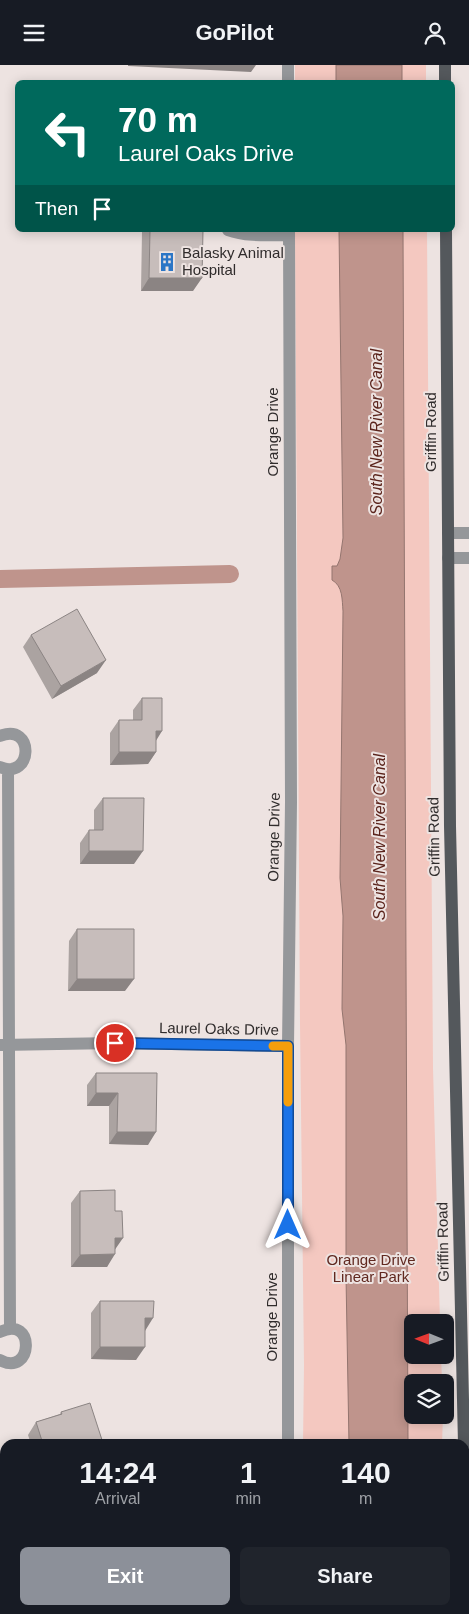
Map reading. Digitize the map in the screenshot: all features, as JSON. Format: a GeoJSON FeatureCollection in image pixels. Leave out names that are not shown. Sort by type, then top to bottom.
{"type":"FeatureCollection","features":[{"type":"Feature","properties":{"kind":"main road"},"geometry":{"type":"LineString","coordinates":[[445,65],[445,80]]}},
{"type":"Feature","properties":{"kind":"main road","name":"Griffin Road"},"geometry":{"type":"LineString","coordinates":[[446,232],[450,826],[464,1437]]}},
{"type":"Feature","properties":{"kind":"street"},"geometry":{"type":"LineString","coordinates":[[288,65],[288,80]]}},
{"type":"Feature","properties":{"kind":"street"},"geometry":{"type":"LineString","coordinates":[[234,232],[289,233]]}},
{"type":"Feature","properties":{"kind":"street","name":"Orange Drive"},"geometry":{"type":"LineString","coordinates":[[288,1439],[288,1046],[291,803],[289,233]]}},
{"type":"Feature","properties":{"kind":"street"},"geometry":{"type":"LineString","coordinates":[[448,533],[469,533]]}},
{"type":"Feature","properties":{"kind":"street"},"geometry":{"type":"LineString","coordinates":[[448,557],[469,557]]}},
{"type":"Feature","properties":{"kind":"street"},"geometry":{"type":"LineString","coordinates":[[0,736],[8,733],[14,734],[25,745],[26,751],[23,762],[19,766],[4,768],[5,1330],[21,1333],[27,1343],[24,1355],[15,1362],[9,1363],[0,1360]]}},
{"type":"Feature","properties":{"kind":"street","name":"Laurel Oaks Drive"},"geometry":{"type":"LineString","coordinates":[[5,1045],[115,1043],[288,1046]]}},
{"type":"Feature","properties":{"kind":"green space"},"geometry":{"type":"Polygon","coordinates":[[[295,65],[426,65],[426,80],[295,80],[295,65]]]}},
{"type":"Feature","properties":{"kind":"green space","name":"Orange Drive Linear Park"},"geometry":{"type":"Polygon","coordinates":[[[295,232],[427,232],[433,1068],[440,1314],[404,1314],[404,1364],[441,1364],[442,1374],[404,1374],[404,1424],[443,1424],[442,1439],[303,1439],[295,232]]]}},
{"type":"Feature","properties":{"kind":"water"},"geometry":{"type":"Polygon","coordinates":[[[336,65],[402,65],[402,80],[336,80],[336,65]]]}},
{"type":"Feature","properties":{"kind":"water","name":"South New River Canal"},"geometry":{"type":"Polygon","coordinates":[[[339,232],[403,232],[407,1314],[404,1314],[404,1364],[408,1364],[408,1374],[404,1374],[404,1424],[408,1424],[408,1439],[349,1439],[346,1277],[346,1045],[342,1009],[343,916],[340,878],[343,611],[340,590],[332,580],[332,566],[337,566],[343,538],[339,232]]]}},
{"type":"Feature","properties":{"kind":"building","name":"Balasky Animal Hospital"},"geometry":{"type":"Polygon","coordinates":[[[150,232],[203,232],[202,278],[149,278],[150,232]]]}},
{"type":"Feature","properties":{"kind":"building"},"geometry":{"type":"Polygon","coordinates":[[[77,609],[106,660],[61,686],[31,635],[77,609]]]}},
{"type":"Feature","properties":{"kind":"building"},"geometry":{"type":"Polygon","coordinates":[[[142,698],[162,698],[162,731],[156,731],[156,752],[119,752],[119,720],[142,720],[142,698]]]}},
{"type":"Feature","properties":{"kind":"building"},"geometry":{"type":"Polygon","coordinates":[[[103,798],[144,798],[143,851],[89,851],[89,830],[103,830],[103,798]]]}},
{"type":"Feature","properties":{"kind":"building"},"geometry":{"type":"Polygon","coordinates":[[[77,929],[134,929],[134,979],[77,979],[77,929]]]}},
{"type":"Feature","properties":{"kind":"building"},"geometry":{"type":"Polygon","coordinates":[[[96,1073],[157,1073],[156,1132],[117,1132],[118,1093],[96,1093],[96,1073]]]}},
{"type":"Feature","properties":{"kind":"building"},"geometry":{"type":"Polygon","coordinates":[[[115,1190],[115,1211],[122,1211],[123,1238],[115,1238],[115,1254],[80,1255],[80,1191],[115,1190]]]}},
{"type":"Feature","properties":{"kind":"building"},"geometry":{"type":"Polygon","coordinates":[[[100,1301],[154,1301],[153,1318],[145,1318],[145,1347],[100,1347],[100,1301]]]}},
{"type":"Feature","properties":{"kind":"building"},"geometry":{"type":"Polygon","coordinates":[[[90,1403],[102,1439],[41,1439],[36,1422],[62,1414],[61,1412],[90,1403]]]}},
{"type":"Feature","properties":{"kind":"waterway"},"geometry":{"type":"LineString","coordinates":[[0,579],[230,574]]}},
{"type":"Feature","properties":{"kind":"slow traffic"},"geometry":{"type":"LineString","coordinates":[[273,1046],[288,1046],[288,1102]]}},
{"type":"Feature","properties":{"kind":"place","name":"Balasky Animal Hospital"},"geometry":{"type":"Point","coordinates":[167,262]}},
{"type":"Feature","properties":{"kind":"route"},"geometry":{"type":"LineString","coordinates":[[115,1043],[288,1046],[288,1225]]}}]}
